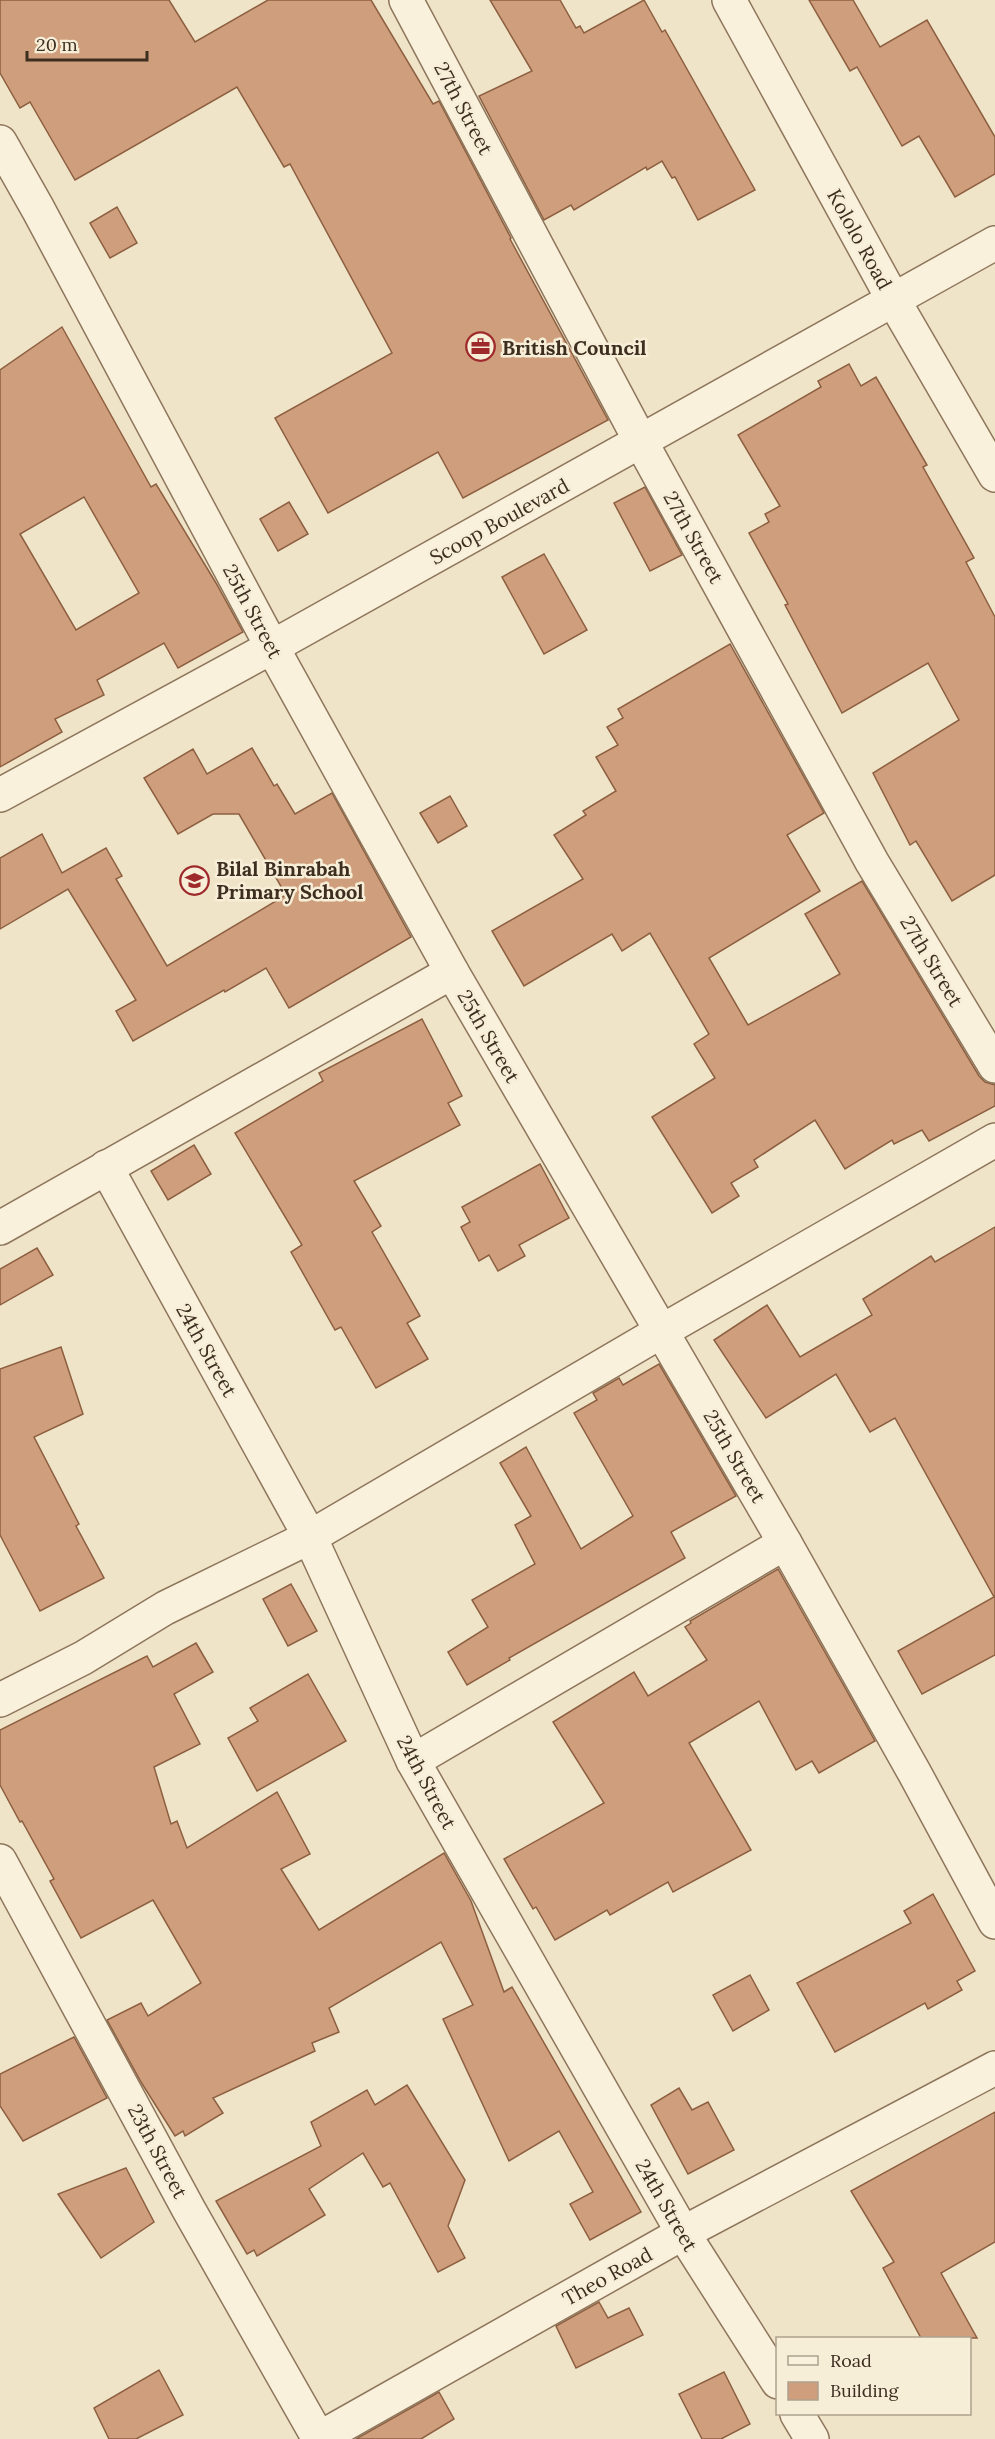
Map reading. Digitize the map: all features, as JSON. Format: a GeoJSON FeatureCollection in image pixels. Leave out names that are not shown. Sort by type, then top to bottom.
{"type":"FeatureCollection","features":[{"type":"Feature","properties":{"kind":"street","name":"27th Street"},"geometry":{"type":"LineString","coordinates":[[406,0],[641,442],[872,862],[995,1066]]}},
{"type":"Feature","properties":{"kind":"street","name":"Kololo Road"},"geometry":{"type":"LineString","coordinates":[[729,0],[894,300],[995,475]]}},
{"type":"Feature","properties":{"kind":"street","name":"25th Street"},"geometry":{"type":"LineString","coordinates":[[0,142],[39,209],[272,647],[452,972],[785,1543],[914,1772],[995,1922]]}},
{"type":"Feature","properties":{"kind":"street","name":"Scoop Boulevard"},"geometry":{"type":"LineString","coordinates":[[0,795],[272,647],[995,243]]}},
{"type":"Feature","properties":{"kind":"street"},"geometry":{"type":"LineString","coordinates":[[0,1228],[452,972]]}},
{"type":"Feature","properties":{"kind":"street"},"geometry":{"type":"LineString","coordinates":[[0,1700],[83,1658],[165,1608],[310,1538],[662,1331],[995,1140]]}},
{"type":"Feature","properties":{"kind":"street","name":"24th Street"},"geometry":{"type":"LineString","coordinates":[[106,1167],[310,1538],[413,1761],[682,2233],[776,2380]]}},
{"type":"Feature","properties":{"kind":"street"},"geometry":{"type":"LineString","coordinates":[[413,1761],[785,1543]]}},
{"type":"Feature","properties":{"kind":"street","name":"23th Street"},"geometry":{"type":"LineString","coordinates":[[0,1861],[189,2210],[318,2439]]}},
{"type":"Feature","properties":{"kind":"street","name":"Theo Road"},"geometry":{"type":"LineString","coordinates":[[318,2439],[682,2233],[995,2068]]}},
{"type":"Feature","properties":{"kind":"street"},"geometry":{"type":"LineString","coordinates":[[798,2415],[812,2439]]}},
{"type":"Feature","properties":{"kind":"building"},"geometry":{"type":"Polygon","coordinates":[[[0,0],[169,0],[195,42],[268,0],[371,0],[433,104],[439,101],[510,239],[608,420],[463,498],[438,452],[328,513],[275,418],[392,353],[290,164],[284,167],[237,87],[75,180],[30,102],[20,108],[0,73],[0,0]]]}},
{"type":"Feature","properties":{"kind":"building"},"geometry":{"type":"Polygon","coordinates":[[[490,0],[560,0],[576,28],[580,26],[584,33],[644,0],[662,32],[665,30],[755,190],[698,220],[675,177],[672,178],[662,161],[647,170],[646,167],[574,210],[571,205],[544,220],[479,96],[532,71],[490,0]]]}},
{"type":"Feature","properties":{"kind":"building"},"geometry":{"type":"Polygon","coordinates":[[[809,0],[853,0],[880,47],[927,20],[995,137],[995,174],[955,197],[919,136],[902,146],[857,67],[850,71],[809,0]]]}},
{"type":"Feature","properties":{"kind":"building"},"geometry":{"type":"Polygon","coordinates":[[[117,207],[137,243],[110,258],[90,223],[117,207]]]}},
{"type":"Feature","properties":{"kind":"building"},"geometry":{"type":"Polygon","coordinates":[[[62,327],[151,487],[156,484],[243,632],[178,668],[164,643],[97,680],[104,695],[55,719],[62,732],[0,767],[0,370],[62,327]],[[84,497],[20,534],[76,630],[139,593],[84,497]]]}},
{"type":"Feature","properties":{"kind":"building"},"geometry":{"type":"Polygon","coordinates":[[[849,364],[861,386],[876,377],[927,465],[923,467],[974,558],[966,562],[995,617],[995,875],[952,901],[916,841],[910,845],[873,773],[959,720],[928,663],[842,713],[785,605],[788,604],[749,533],[769,522],[765,514],[780,506],[738,435],[821,387],[818,381],[849,364]]]}},
{"type":"Feature","properties":{"kind":"building"},"geometry":{"type":"Polygon","coordinates":[[[645,487],[682,555],[650,571],[614,503],[645,487]]]}},
{"type":"Feature","properties":{"kind":"building"},"geometry":{"type":"Polygon","coordinates":[[[289,502],[308,534],[278,551],[260,519],[289,502]]]}},
{"type":"Feature","properties":{"kind":"building"},"geometry":{"type":"Polygon","coordinates":[[[544,554],[587,630],[544,654],[502,577],[544,554]]]}},
{"type":"Feature","properties":{"kind":"building"},"geometry":{"type":"Polygon","coordinates":[[[730,644],[824,813],[787,835],[820,891],[709,958],[748,1025],[840,974],[805,914],[862,881],[979,1076],[985,1082],[995,1085],[995,1106],[929,1141],[922,1130],[894,1144],[892,1140],[845,1169],[815,1120],[754,1160],[758,1167],[731,1183],[739,1196],[712,1213],[652,1117],[715,1078],[694,1044],[709,1034],[650,933],[622,951],[612,934],[524,986],[492,931],[583,879],[554,835],[586,815],[583,811],[616,791],[596,757],[618,745],[607,727],[623,718],[618,709],[730,644]]]}},
{"type":"Feature","properties":{"kind":"building"},"geometry":{"type":"Polygon","coordinates":[[[252,748],[274,786],[277,784],[295,814],[332,793],[411,937],[289,1008],[266,968],[133,1041],[116,1011],[136,1000],[68,889],[0,929],[0,858],[42,834],[62,873],[106,848],[122,876],[116,879],[167,966],[286,895],[239,814],[213,814],[178,834],[144,778],[193,749],[207,774],[252,748]]]}},
{"type":"Feature","properties":{"kind":"building"},"geometry":{"type":"Polygon","coordinates":[[[450,796],[467,826],[438,843],[420,813],[450,796]]]}},
{"type":"Feature","properties":{"kind":"building"},"geometry":{"type":"Polygon","coordinates":[[[422,1019],[462,1096],[448,1103],[460,1125],[354,1181],[381,1226],[372,1232],[420,1316],[407,1323],[428,1359],[376,1388],[341,1327],[335,1330],[291,1252],[302,1245],[235,1133],[323,1081],[319,1073],[422,1019]]]}},
{"type":"Feature","properties":{"kind":"building"},"geometry":{"type":"Polygon","coordinates":[[[194,1145],[211,1174],[168,1200],[151,1171],[194,1145]]]}},
{"type":"Feature","properties":{"kind":"building"},"geometry":{"type":"Polygon","coordinates":[[[540,1164],[569,1218],[519,1245],[525,1256],[498,1271],[489,1255],[479,1261],[461,1227],[470,1222],[462,1207],[540,1164]]]}},
{"type":"Feature","properties":{"kind":"building"},"geometry":{"type":"Polygon","coordinates":[[[995,1227],[995,1655],[922,1694],[898,1651],[994,1597],[895,1418],[870,1432],[836,1374],[766,1418],[714,1340],[767,1305],[800,1357],[872,1315],[863,1299],[931,1256],[935,1262],[995,1227]]]}},
{"type":"Feature","properties":{"kind":"building"},"geometry":{"type":"Polygon","coordinates":[[[37,1248],[53,1275],[0,1305],[0,1269],[37,1248]]]}},
{"type":"Feature","properties":{"kind":"building"},"geometry":{"type":"Polygon","coordinates":[[[61,1347],[83,1414],[34,1437],[79,1524],[76,1526],[104,1578],[40,1611],[0,1535],[0,1369],[61,1347]]]}},
{"type":"Feature","properties":{"kind":"building"},"geometry":{"type":"Polygon","coordinates":[[[659,1364],[736,1496],[671,1532],[685,1558],[509,1658],[510,1660],[467,1685],[448,1652],[488,1627],[472,1600],[535,1564],[515,1525],[531,1516],[500,1463],[526,1447],[581,1549],[633,1516],[574,1413],[597,1400],[593,1393],[619,1378],[623,1385],[659,1364]]]}},
{"type":"Feature","properties":{"kind":"building"},"geometry":{"type":"Polygon","coordinates":[[[778,1569],[875,1741],[819,1773],[812,1761],[796,1770],[759,1701],[689,1743],[751,1850],[673,1892],[668,1882],[610,1915],[607,1910],[555,1940],[536,1907],[533,1909],[504,1859],[604,1803],[553,1722],[634,1672],[648,1696],[707,1660],[685,1627],[691,1623],[690,1621],[778,1569]]]}},
{"type":"Feature","properties":{"kind":"building"},"geometry":{"type":"Polygon","coordinates":[[[291,1584],[317,1631],[288,1646],[263,1599],[291,1584]]]}},
{"type":"Feature","properties":{"kind":"building"},"geometry":{"type":"Polygon","coordinates":[[[196,1643],[213,1672],[174,1694],[200,1744],[154,1767],[171,1824],[177,1821],[187,1848],[277,1792],[310,1854],[281,1869],[319,1930],[444,1853],[471,1901],[504,1992],[512,1987],[641,2212],[590,2240],[570,2204],[593,2192],[559,2131],[509,2161],[443,2019],[473,2005],[441,1942],[329,2008],[339,2032],[312,2043],[315,2051],[213,2098],[223,2113],[185,2136],[183,2131],[175,2136],[141,2082],[107,2020],[141,2003],[148,2016],[201,1983],[153,1900],[81,1938],[50,1881],[54,1879],[0,1785],[0,1730],[147,1656],[153,1667],[196,1643]]]}},
{"type":"Feature","properties":{"kind":"building"},"geometry":{"type":"Polygon","coordinates":[[[308,1674],[346,1741],[257,1791],[228,1738],[258,1721],[250,1708],[308,1674]]]}},
{"type":"Feature","properties":{"kind":"building"},"geometry":{"type":"Polygon","coordinates":[[[933,1894],[975,1971],[957,1981],[962,1990],[928,2009],[925,2003],[835,2052],[797,1983],[911,1923],[904,1911],[933,1894]]]}},
{"type":"Feature","properties":{"kind":"building"},"geometry":{"type":"Polygon","coordinates":[[[750,1975],[769,2010],[733,2031],[713,1995],[750,1975]]]}},
{"type":"Feature","properties":{"kind":"building"},"geometry":{"type":"Polygon","coordinates":[[[74,2037],[107,2098],[23,2141],[0,2106],[0,2074],[74,2037]]]}},
{"type":"Feature","properties":{"kind":"building"},"geometry":{"type":"Polygon","coordinates":[[[407,2085],[465,2180],[448,2226],[465,2258],[438,2272],[390,2183],[383,2187],[363,2153],[309,2189],[325,2215],[257,2256],[254,2250],[247,2254],[216,2201],[321,2146],[311,2122],[367,2090],[375,2105],[407,2085]]]}},
{"type":"Feature","properties":{"kind":"building"},"geometry":{"type":"Polygon","coordinates":[[[679,2088],[692,2110],[708,2102],[734,2150],[688,2174],[651,2105],[679,2088]]]}},
{"type":"Feature","properties":{"kind":"building"},"geometry":{"type":"Polygon","coordinates":[[[995,2112],[995,2242],[941,2273],[977,2338],[920,2337],[883,2268],[894,2262],[851,2191],[995,2112]]]}},
{"type":"Feature","properties":{"kind":"building"},"geometry":{"type":"Polygon","coordinates":[[[126,2168],[154,2222],[101,2258],[58,2194],[126,2168]]]}},
{"type":"Feature","properties":{"kind":"building"},"geometry":{"type":"Polygon","coordinates":[[[599,2302],[608,2318],[629,2308],[643,2335],[576,2368],[556,2326],[599,2302]]]}},
{"type":"Feature","properties":{"kind":"building"},"geometry":{"type":"Polygon","coordinates":[[[159,2370],[183,2415],[136,2439],[109,2439],[94,2408],[159,2370]]]}},
{"type":"Feature","properties":{"kind":"building"},"geometry":{"type":"Polygon","coordinates":[[[724,2372],[750,2424],[721,2439],[702,2439],[679,2394],[724,2372]]]}},
{"type":"Feature","properties":{"kind":"building"},"geometry":{"type":"Polygon","coordinates":[[[439,2392],[454,2419],[421,2439],[356,2439],[439,2392]]]}},
{"type":"Feature","properties":{"kind":"place","name":"British Council"},"geometry":{"type":"Point","coordinates":[481,347]}},
{"type":"Feature","properties":{"kind":"place","name":"Bilal Binrabah Primary School"},"geometry":{"type":"Point","coordinates":[195,880]}}]}
